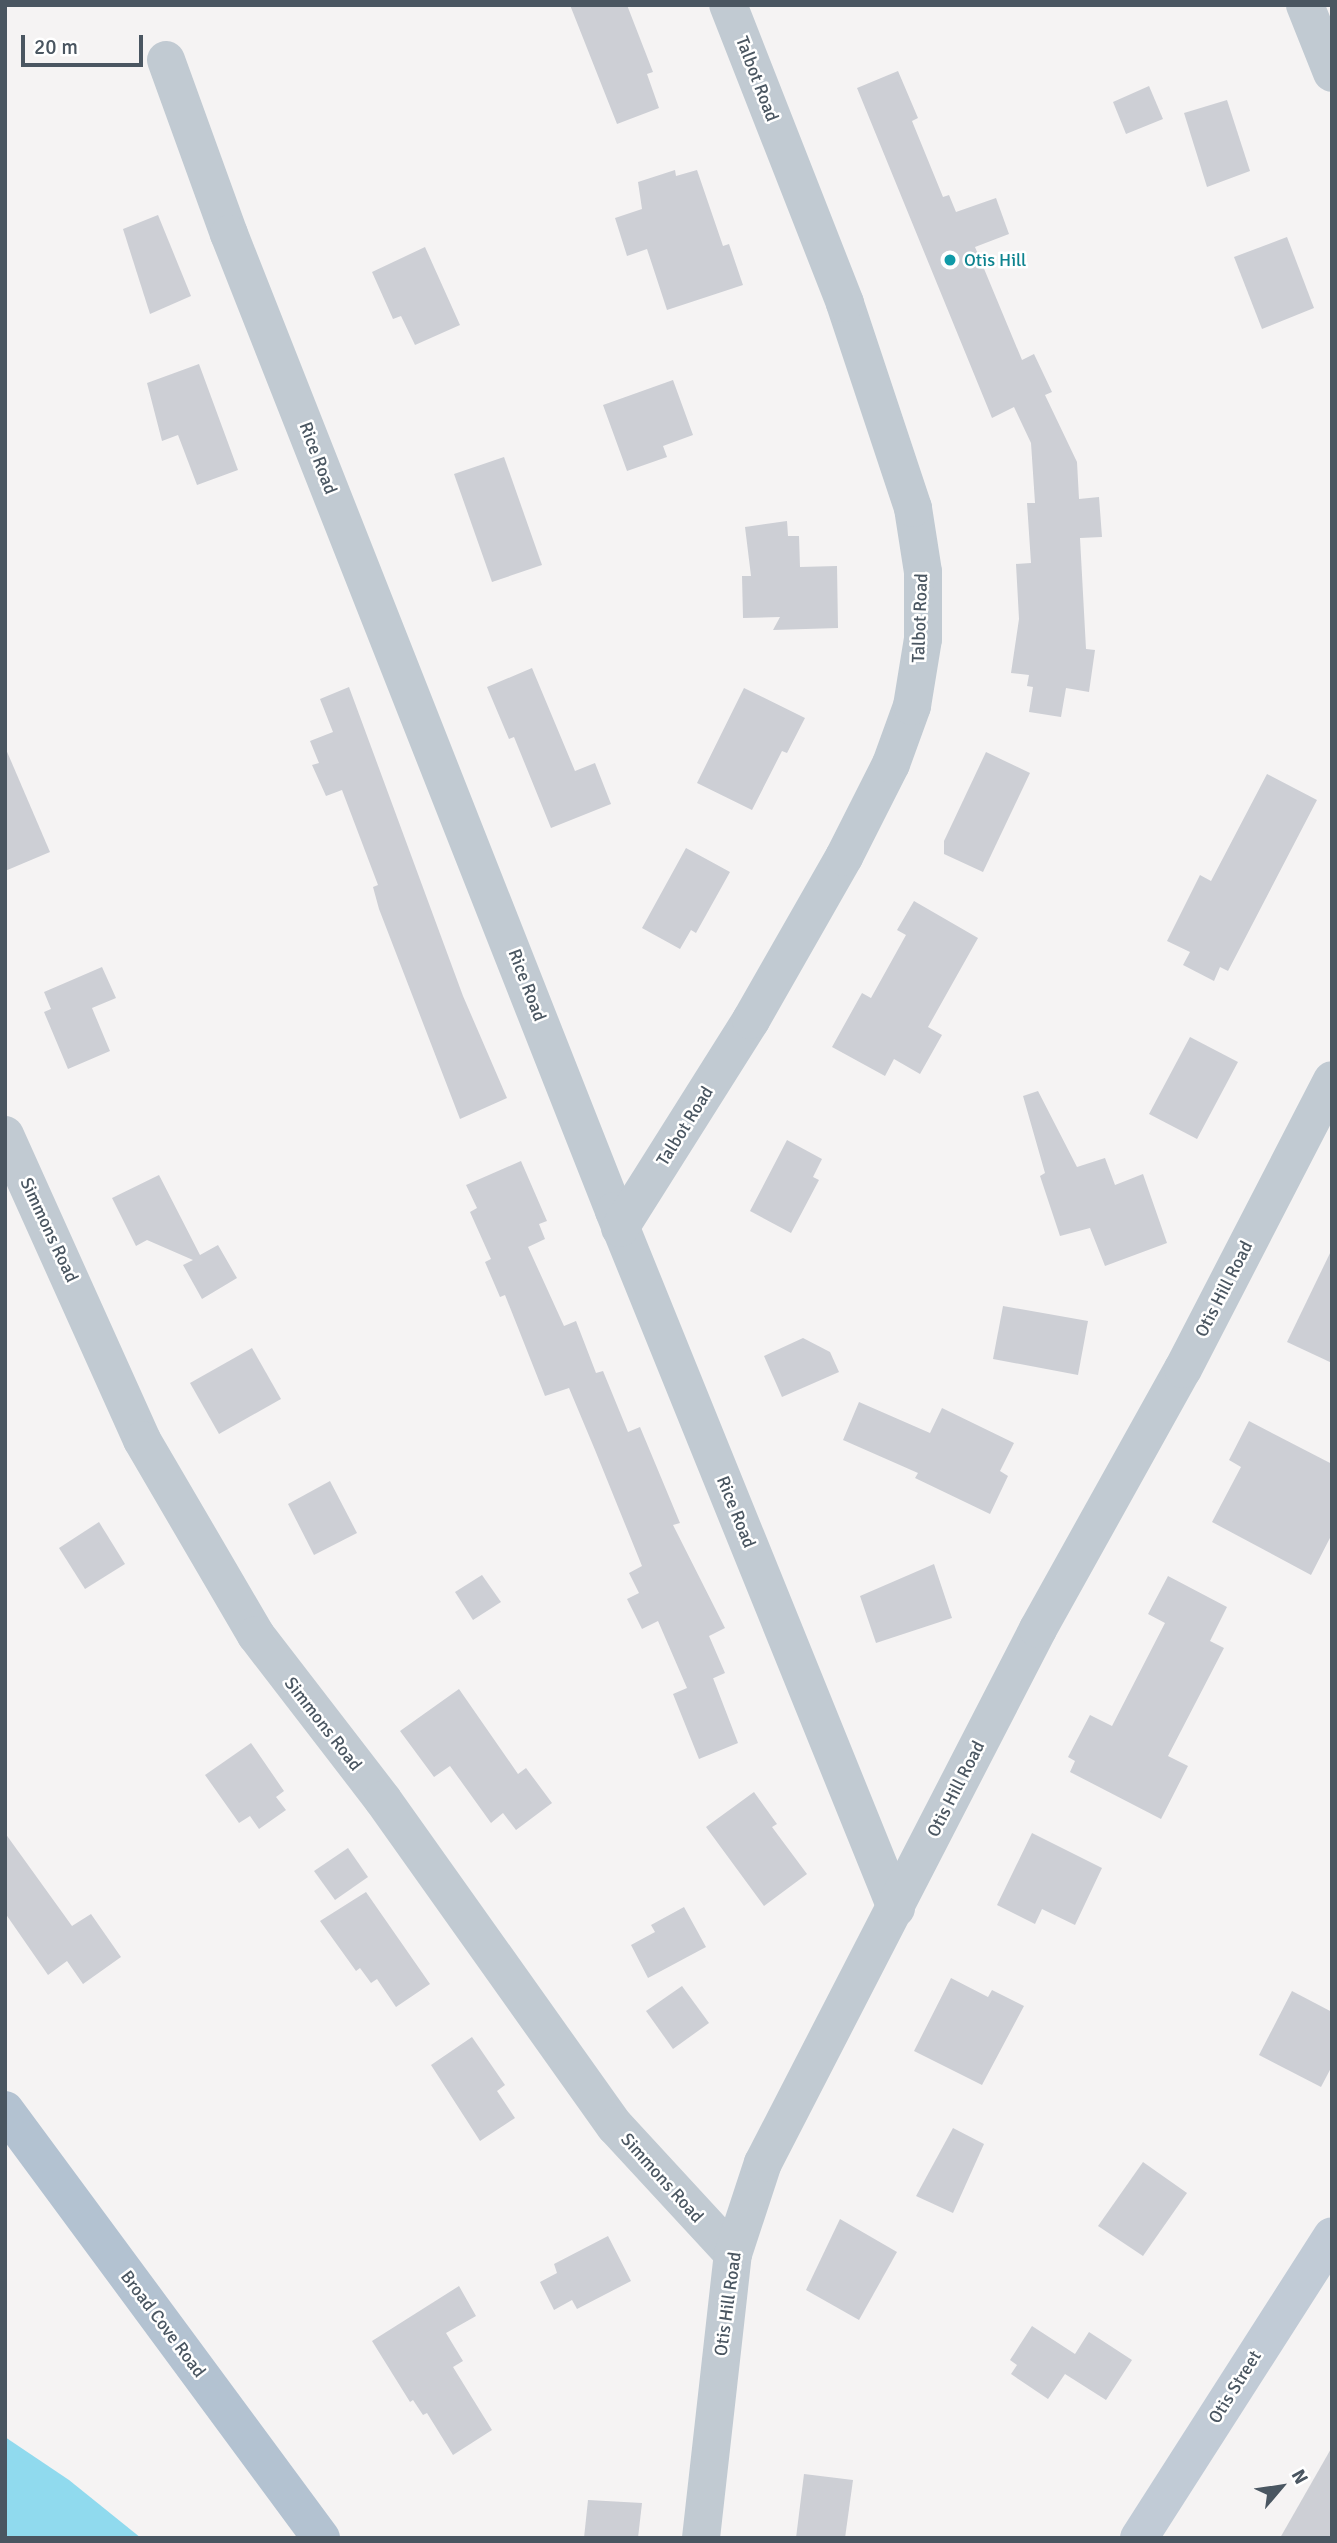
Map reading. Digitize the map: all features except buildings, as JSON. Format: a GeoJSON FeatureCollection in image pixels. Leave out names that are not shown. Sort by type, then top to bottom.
{"type":"FeatureCollection","features":[{"type":"Feature","properties":{"kind":"main road","name":"Broad Cove Road"},"geometry":{"type":"LineString","coordinates":[[5,2110],[321,2538]]}},
{"type":"Feature","properties":{"kind":"street","name":"Talbot Road"},"geometry":{"type":"LineString","coordinates":[[620,1228],[751,1020],[844,858],[891,764],[912,706],[923,639],[923,572],[913,508],[845,303],[729,5]]}},
{"type":"Feature","properties":{"kind":"street"},"geometry":{"type":"LineString","coordinates":[[1306,5],[1332,73]]}},
{"type":"Feature","properties":{"kind":"street","name":"Rice Road"},"geometry":{"type":"LineString","coordinates":[[166,60],[229,233],[620,1228],[896,1908]]}},
{"type":"Feature","properties":{"kind":"street","name":"Otis Hill Road"},"geometry":{"type":"LineString","coordinates":[[701,2538],[733,2254],[763,2163],[1038,1629],[1183,1369],[1332,1080]]}},
{"type":"Feature","properties":{"kind":"street","name":"Simmons Road"},"geometry":{"type":"LineString","coordinates":[[5,1135],[142,1440],[256,1635],[383,1800],[615,2126],[733,2254]]}},
{"type":"Feature","properties":{"kind":"street","name":"Otis Street"},"geometry":{"type":"LineString","coordinates":[[1139,2538],[1332,2236]]}},
{"type":"Feature","properties":{"kind":"water"},"geometry":{"type":"Polygon","coordinates":[[[5,2437],[69,2480],[141,2538],[5,2538],[5,2437]]]}},
{"type":"Feature","properties":{"kind":"place","name":"Otis Hill"},"geometry":{"type":"Point","coordinates":[950,260]}}]}
